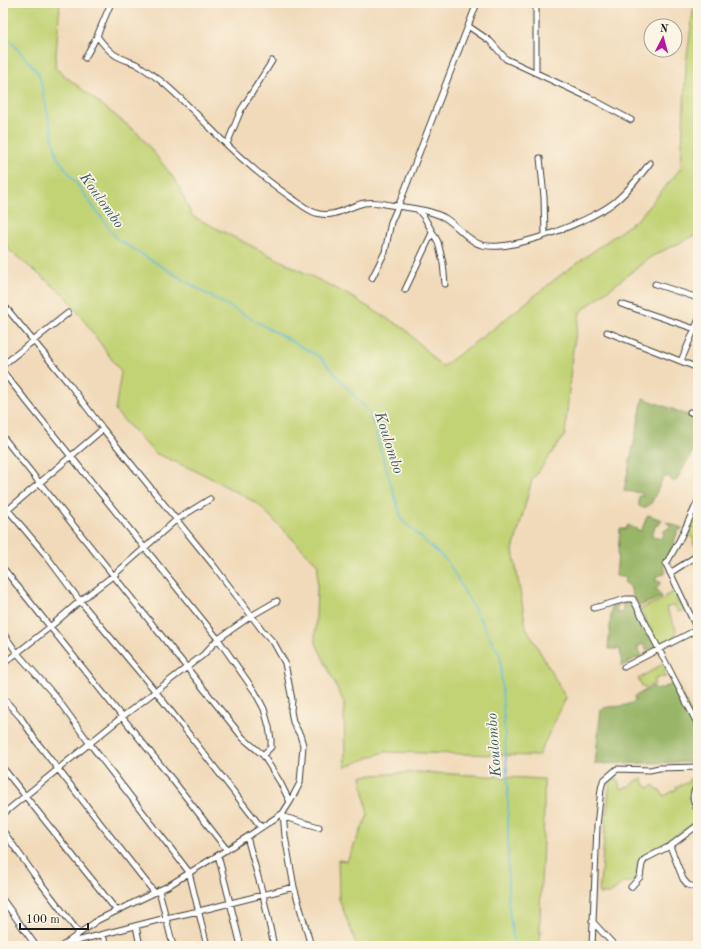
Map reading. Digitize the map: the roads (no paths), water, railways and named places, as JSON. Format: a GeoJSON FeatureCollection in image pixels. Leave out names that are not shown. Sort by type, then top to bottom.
{"type":"FeatureCollection","features":[{"type":"Feature","properties":{"kind":"street"},"geometry":{"type":"LineString","coordinates":[[85,58],[97,36],[111,3]]}},
{"type":"Feature","properties":{"kind":"street"},"geometry":{"type":"LineString","coordinates":[[372,278],[384,252],[391,222],[477,3]]}},
{"type":"Feature","properties":{"kind":"street"},"geometry":{"type":"LineString","coordinates":[[536,3],[536,72]]}},
{"type":"Feature","properties":{"kind":"street"},"geometry":{"type":"LineString","coordinates":[[468,26],[490,41],[506,59],[536,72],[631,120]]}},
{"type":"Feature","properties":{"kind":"street"},"geometry":{"type":"LineString","coordinates":[[97,36],[115,55],[147,71],[165,85],[257,172],[316,214],[328,214],[363,204],[380,203],[428,211],[442,217],[477,244],[483,246],[503,245],[526,241],[590,218],[617,201],[639,179],[650,163]]}},
{"type":"Feature","properties":{"kind":"street"},"geometry":{"type":"LineString","coordinates":[[227,144],[241,110],[272,61]]}},
{"type":"Feature","properties":{"kind":"street"},"geometry":{"type":"LineString","coordinates":[[540,158],[544,197],[545,235]]}},
{"type":"Feature","properties":{"kind":"street"},"geometry":{"type":"LineString","coordinates":[[417,210],[424,216],[438,242],[445,284]]}},
{"type":"Feature","properties":{"kind":"street"},"geometry":{"type":"LineString","coordinates":[[405,290],[432,233]]}},
{"type":"Feature","properties":{"kind":"street"},"geometry":{"type":"LineString","coordinates":[[655,284],[698,298]]}},
{"type":"Feature","properties":{"kind":"street"},"geometry":{"type":"LineString","coordinates":[[3,304],[70,384],[102,429],[214,566],[251,616],[274,643],[285,663],[292,700],[291,711],[293,722],[300,735],[303,745],[300,783],[284,815],[285,836],[294,887],[311,946]]}},
{"type":"Feature","properties":{"kind":"street"},"geometry":{"type":"LineString","coordinates":[[621,304],[696,329]]}},
{"type":"Feature","properties":{"kind":"street"},"geometry":{"type":"LineString","coordinates":[[3,365],[68,313]]}},
{"type":"Feature","properties":{"kind":"street"},"geometry":{"type":"LineString","coordinates":[[681,361],[696,329],[698,321]]}},
{"type":"Feature","properties":{"kind":"street"},"geometry":{"type":"LineString","coordinates":[[607,332],[698,368]]}},
{"type":"Feature","properties":{"kind":"street"},"geometry":{"type":"LineString","coordinates":[[3,372],[218,639],[255,692],[264,709],[270,727],[272,740],[271,747],[263,755]]}},
{"type":"Feature","properties":{"kind":"street"},"geometry":{"type":"LineString","coordinates":[[690,412],[698,415]]}},
{"type":"Feature","properties":{"kind":"street"},"geometry":{"type":"LineString","coordinates":[[5,512],[102,429]]}},
{"type":"Feature","properties":{"kind":"street"},"geometry":{"type":"LineString","coordinates":[[3,437],[243,738],[263,755],[280,782],[290,802]]}},
{"type":"Feature","properties":{"kind":"street"},"geometry":{"type":"LineString","coordinates":[[3,664],[114,575],[176,520],[210,498]]}},
{"type":"Feature","properties":{"kind":"street"},"geometry":{"type":"LineString","coordinates":[[624,667],[698,630],[666,565],[666,562],[679,541],[698,501]]}},
{"type":"Feature","properties":{"kind":"street"},"geometry":{"type":"LineString","coordinates":[[3,504],[5,512],[45,554],[80,601],[156,692],[261,827]]}},
{"type":"Feature","properties":{"kind":"street"},"geometry":{"type":"LineString","coordinates":[[670,573],[698,555]]}},
{"type":"Feature","properties":{"kind":"street"},"geometry":{"type":"LineString","coordinates":[[3,568],[227,850]]}},
{"type":"Feature","properties":{"kind":"street"},"geometry":{"type":"LineString","coordinates":[[594,608],[626,599],[633,599],[698,725]]}},
{"type":"Feature","properties":{"kind":"street"},"geometry":{"type":"LineString","coordinates":[[3,814],[122,717],[203,655],[218,639],[251,616],[277,601]]}},
{"type":"Feature","properties":{"kind":"street"},"geometry":{"type":"LineString","coordinates":[[3,633],[17,653],[56,697],[90,744],[189,872],[207,946]]}},
{"type":"Feature","properties":{"kind":"street"},"geometry":{"type":"LineString","coordinates":[[3,698],[21,718],[36,741],[58,769],[157,891],[173,946]]}},
{"type":"Feature","properties":{"kind":"street"},"geometry":{"type":"LineString","coordinates":[[592,946],[597,826],[603,781],[617,769],[650,770],[678,767],[698,767]]}},
{"type":"Feature","properties":{"kind":"street"},"geometry":{"type":"LineString","coordinates":[[3,768],[117,911]]}},
{"type":"Feature","properties":{"kind":"street"},"geometry":{"type":"LineString","coordinates":[[698,784],[693,795],[693,803],[698,811]]}},
{"type":"Feature","properties":{"kind":"street"},"geometry":{"type":"LineString","coordinates":[[72,943],[79,933],[98,920],[168,886],[227,850],[261,827],[284,815],[319,827]]}},
{"type":"Feature","properties":{"kind":"street"},"geometry":{"type":"LineString","coordinates":[[631,887],[640,877],[643,861],[645,859],[670,846],[698,825]]}},
{"type":"Feature","properties":{"kind":"street"},"geometry":{"type":"LineString","coordinates":[[3,831],[79,933]]}},
{"type":"Feature","properties":{"kind":"street"},"geometry":{"type":"LineString","coordinates":[[247,837],[263,895],[274,946]]}},
{"type":"Feature","properties":{"kind":"street"},"geometry":{"type":"LineString","coordinates":[[670,846],[683,879],[688,885],[698,888]]}},
{"type":"Feature","properties":{"kind":"street"},"geometry":{"type":"LineString","coordinates":[[218,855],[241,946]]}},
{"type":"Feature","properties":{"kind":"street"},"geometry":{"type":"LineString","coordinates":[[62,946],[166,918],[294,887]]}},
{"type":"Feature","properties":{"kind":"street"},"geometry":{"type":"LineString","coordinates":[[3,900],[36,946]]}},
{"type":"Feature","properties":{"kind":"street"},"geometry":{"type":"LineString","coordinates":[[592,921],[615,946]]}},
{"type":"Feature","properties":{"kind":"street"},"geometry":{"type":"LineString","coordinates":[[136,926],[140,946]]}},
{"type":"Feature","properties":{"kind":"street"},"geometry":{"type":"LineString","coordinates":[[103,935],[106,946]]}},
{"type":"Feature","properties":{"kind":"waterway","name":"Koulombo"},"geometry":{"type":"LineString","coordinates":[[3,32],[39,74],[57,157],[117,239],[205,293],[320,357],[369,412],[402,520],[448,562],[500,655],[508,790],[508,901],[514,946]]}}]}
